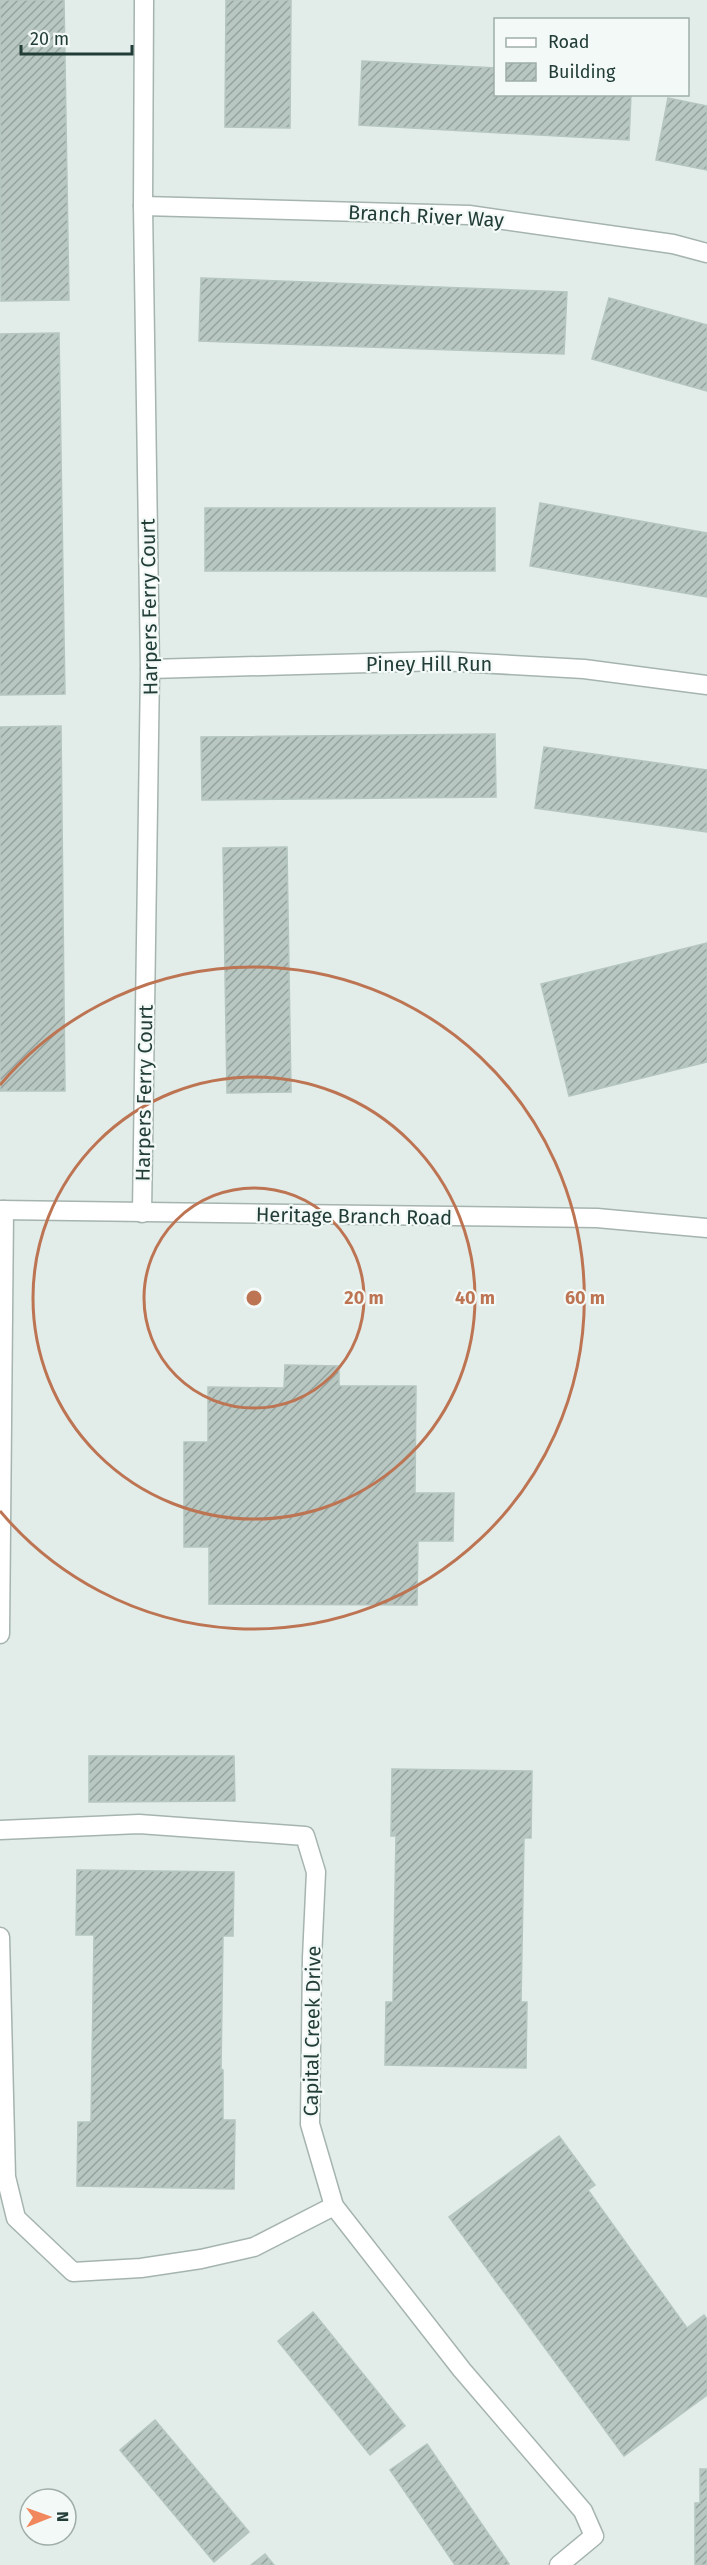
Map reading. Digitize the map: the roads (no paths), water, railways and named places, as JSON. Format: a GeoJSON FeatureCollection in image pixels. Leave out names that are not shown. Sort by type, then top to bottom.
{"type":"FeatureCollection","features":[{"type":"Feature","properties":{"kind":"street","name":"Harpers Ferry Court"},"geometry":{"type":"LineString","coordinates":[[142,1213],[150,669],[143,206],[144,0]]}},
{"type":"Feature","properties":{"kind":"street","name":"Branch River Way"},"geometry":{"type":"LineString","coordinates":[[143,206],[469,215],[673,244],[707,253]]}},
{"type":"Feature","properties":{"kind":"street","name":"Piney Hill Run"},"geometry":{"type":"LineString","coordinates":[[150,669],[441,661],[584,669],[707,685]]}},
{"type":"Feature","properties":{"kind":"street","name":"Heritage Branch Road"},"geometry":{"type":"LineString","coordinates":[[2,1210],[597,1218],[707,1228]]}},
{"type":"Feature","properties":{"kind":"street"},"geometry":{"type":"LineString","coordinates":[[0,1634],[2,1210]]}},
{"type":"Feature","properties":{"kind":"street","name":"Capital Creek Drive"},"geometry":{"type":"LineString","coordinates":[[0,1830],[140,1824],[305,1836],[316,1872],[312,1958],[310,2124],[334,2206],[462,2370],[583,2511],[594,2536],[559,2565]]}},
{"type":"Feature","properties":{"kind":"street"},"geometry":{"type":"LineString","coordinates":[[0,1937],[6,2177],[16,2218],[73,2272],[141,2268],[201,2259],[254,2247],[334,2206]]}}]}
